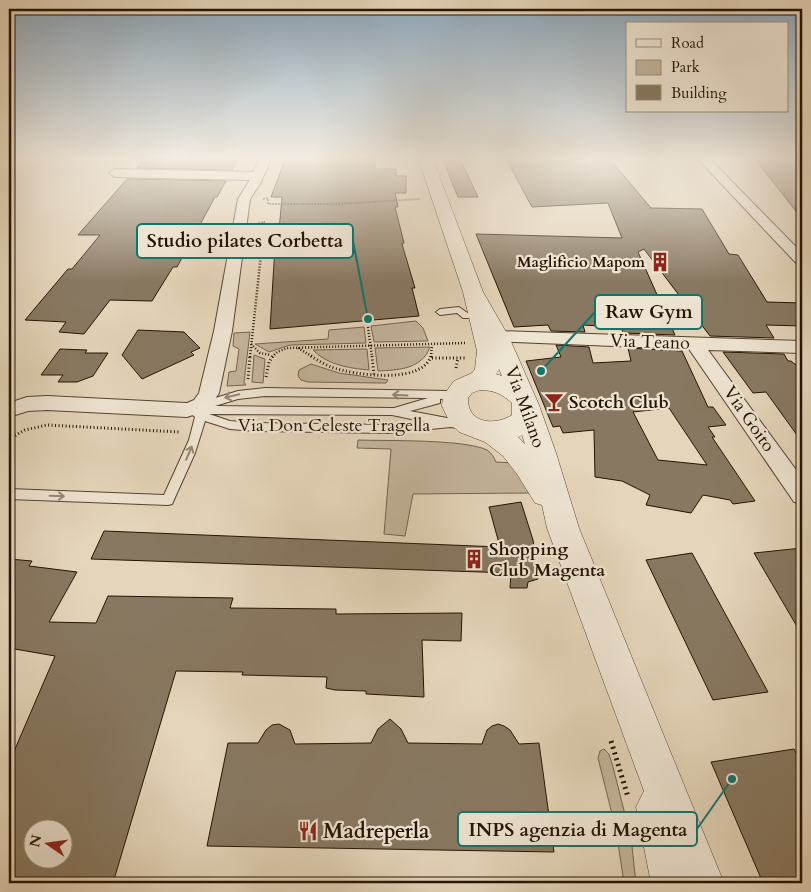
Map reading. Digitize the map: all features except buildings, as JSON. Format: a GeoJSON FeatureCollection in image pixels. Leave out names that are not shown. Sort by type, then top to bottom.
{"type":"FeatureCollection","features":[{"type":"Feature","properties":{"kind":"street"},"geometry":{"type":"LineString","coordinates":[[199,407],[223,331],[251,199]]}},
{"type":"Feature","properties":{"kind":"street","name":"Via Milano"},"geometry":{"type":"LineString","coordinates":[[440,199],[473,292],[489,355],[485,375],[463,382]]}},
{"type":"Feature","properties":{"kind":"street"},"geometry":{"type":"LineString","coordinates":[[742,199],[802,261]]}},
{"type":"Feature","properties":{"kind":"street","name":"Via Milano"},"geometry":{"type":"LineString","coordinates":[[473,292],[498,337],[524,402],[542,453],[563,528],[701,883]]}},
{"type":"Feature","properties":{"kind":"street","name":"Via Teano"},"geometry":{"type":"LineString","coordinates":[[498,337],[802,347]]}},
{"type":"Feature","properties":{"kind":"street","name":"Via Goito"},"geometry":{"type":"LineString","coordinates":[[695,344],[802,495]]}},
{"type":"Feature","properties":{"kind":"street"},"geometry":{"type":"LineString","coordinates":[[488,381],[504,384],[517,391],[524,402],[525,415],[516,426],[500,432],[471,427],[462,421],[455,411],[454,402],[463,382],[488,381]]}},
{"type":"Feature","properties":{"kind":"street","name":"Via Don Celeste Tragella"},"geometry":{"type":"LineString","coordinates":[[9,410],[27,404],[47,403],[199,407]]}},
{"type":"Feature","properties":{"kind":"street","name":"Via Milano"},"geometry":{"type":"LineString","coordinates":[[471,427],[495,435],[524,460],[563,528]]}},
{"type":"Feature","properties":{"kind":"street","name":"Via Milano"},"geometry":{"type":"LineString","coordinates":[[642,732],[674,883]]}},
{"type":"Feature","properties":{"kind":"lane"},"geometry":{"type":"LineString","coordinates":[[440,312],[459,310],[466,316]]}},
{"type":"Feature","properties":{"kind":"lane","name":"Via Don Celeste Tragella"},"geometry":{"type":"LineString","coordinates":[[199,407],[265,388],[463,382]]}},
{"type":"Feature","properties":{"kind":"lane"},"geometry":{"type":"LineString","coordinates":[[392,411],[409,408],[463,382]]}},
{"type":"Feature","properties":{"kind":"lane","name":"Via Don Celeste Tragella"},"geometry":{"type":"LineString","coordinates":[[199,407],[392,411]]}},
{"type":"Feature","properties":{"kind":"lane","name":"Via Don Celeste Tragella"},"geometry":{"type":"LineString","coordinates":[[199,407],[230,425],[256,427],[389,429],[471,427]]}},
{"type":"Feature","properties":{"kind":"lane"},"geometry":{"type":"LineString","coordinates":[[9,494],[168,500],[198,433],[199,407]]}},
{"type":"Feature","properties":{"kind":"lane"},"geometry":{"type":"LineString","coordinates":[[392,411],[471,427]]}},
{"type":"Feature","properties":{"kind":"path"},"geometry":{"type":"LineString","coordinates":[[257,199],[251,199],[255,223],[264,222],[250,343],[248,382],[265,388],[268,362],[271,355],[281,349],[467,343]]}},
{"type":"Feature","properties":{"kind":"path"},"geometry":{"type":"LineString","coordinates":[[268,199],[268,204],[337,204],[426,199]]}},
{"type":"Feature","properties":{"kind":"path"},"geometry":{"type":"LineString","coordinates":[[368,326],[374,375]]}},
{"type":"Feature","properties":{"kind":"path"},"geometry":{"type":"LineString","coordinates":[[250,343],[260,353],[271,355]]}},
{"type":"Feature","properties":{"kind":"path"},"geometry":{"type":"LineString","coordinates":[[298,347],[332,367],[374,375],[403,375],[418,370],[429,363],[432,358],[432,345]]}},
{"type":"Feature","properties":{"kind":"path"},"geometry":{"type":"LineString","coordinates":[[432,358],[463,382]]}},
{"type":"Feature","properties":{"kind":"path"},"geometry":{"type":"LineString","coordinates":[[9,439],[25,430],[47,425],[198,433]]}},
{"type":"Feature","properties":{"kind":"green space"},"geometry":{"type":"Polygon","coordinates":[[[416,321],[423,328],[428,341],[374,342],[371,326],[416,321]]]}},
{"type":"Feature","properties":{"kind":"green space"},"geometry":{"type":"Polygon","coordinates":[[[364,327],[366,343],[290,345],[269,352],[255,344],[328,339],[329,330],[364,327]]]}},
{"type":"Feature","properties":{"kind":"green space"},"geometry":{"type":"Polygon","coordinates":[[[250,332],[244,382],[246,385],[227,386],[229,372],[236,371],[239,349],[233,346],[234,333],[250,332]]]}},
{"type":"Feature","properties":{"kind":"green space"},"geometry":{"type":"Polygon","coordinates":[[[430,347],[416,364],[402,369],[378,371],[375,348],[430,347]]]}},
{"type":"Feature","properties":{"kind":"green space"},"geometry":{"type":"Polygon","coordinates":[[[367,349],[369,370],[346,367],[332,362],[313,350],[367,349]]]}},
{"type":"Feature","properties":{"kind":"green space"},"geometry":{"type":"Polygon","coordinates":[[[254,355],[265,359],[263,383],[252,382],[254,355]]]}},
{"type":"Feature","properties":{"kind":"green space"},"geometry":{"type":"Polygon","coordinates":[[[311,364],[339,373],[388,380],[386,383],[382,383],[308,382],[301,380],[298,376],[299,370],[311,364]]]}},
{"type":"Feature","properties":{"kind":"green space"},"geometry":{"type":"Polygon","coordinates":[[[358,440],[444,442],[476,446],[489,451],[496,462],[516,463],[529,493],[413,494],[405,536],[384,534],[391,449],[357,448],[358,440]]]}},
{"type":"Feature","properties":{"kind":"green space"},"geometry":{"type":"Polygon","coordinates":[[[604,749],[609,754],[613,767],[631,838],[636,883],[624,883],[616,830],[598,758],[600,751],[604,749]]]}},
{"type":"Feature","properties":{"kind":"place","name":"Maglificio Mapom"},"geometry":{"type":"Point","coordinates":[660,262]}},
{"type":"Feature","properties":{"kind":"place","name":"Studio pilates Corbetta"},"geometry":{"type":"Point","coordinates":[368,319]}},
{"type":"Feature","properties":{"kind":"place","name":"Raw Gym"},"geometry":{"type":"Point","coordinates":[541,371]}},
{"type":"Feature","properties":{"kind":"place","name":"Scotch Club"},"geometry":{"type":"Point","coordinates":[554,402]}},
{"type":"Feature","properties":{"kind":"place","name":"Shopping Club Magenta"},"geometry":{"type":"Point","coordinates":[474,559]}},
{"type":"Feature","properties":{"kind":"place","name":"INPS agenzia di Magenta"},"geometry":{"type":"Point","coordinates":[732,779]}},
{"type":"Feature","properties":{"kind":"place","name":"Madreperla"},"geometry":{"type":"Point","coordinates":[308,831]}}]}
